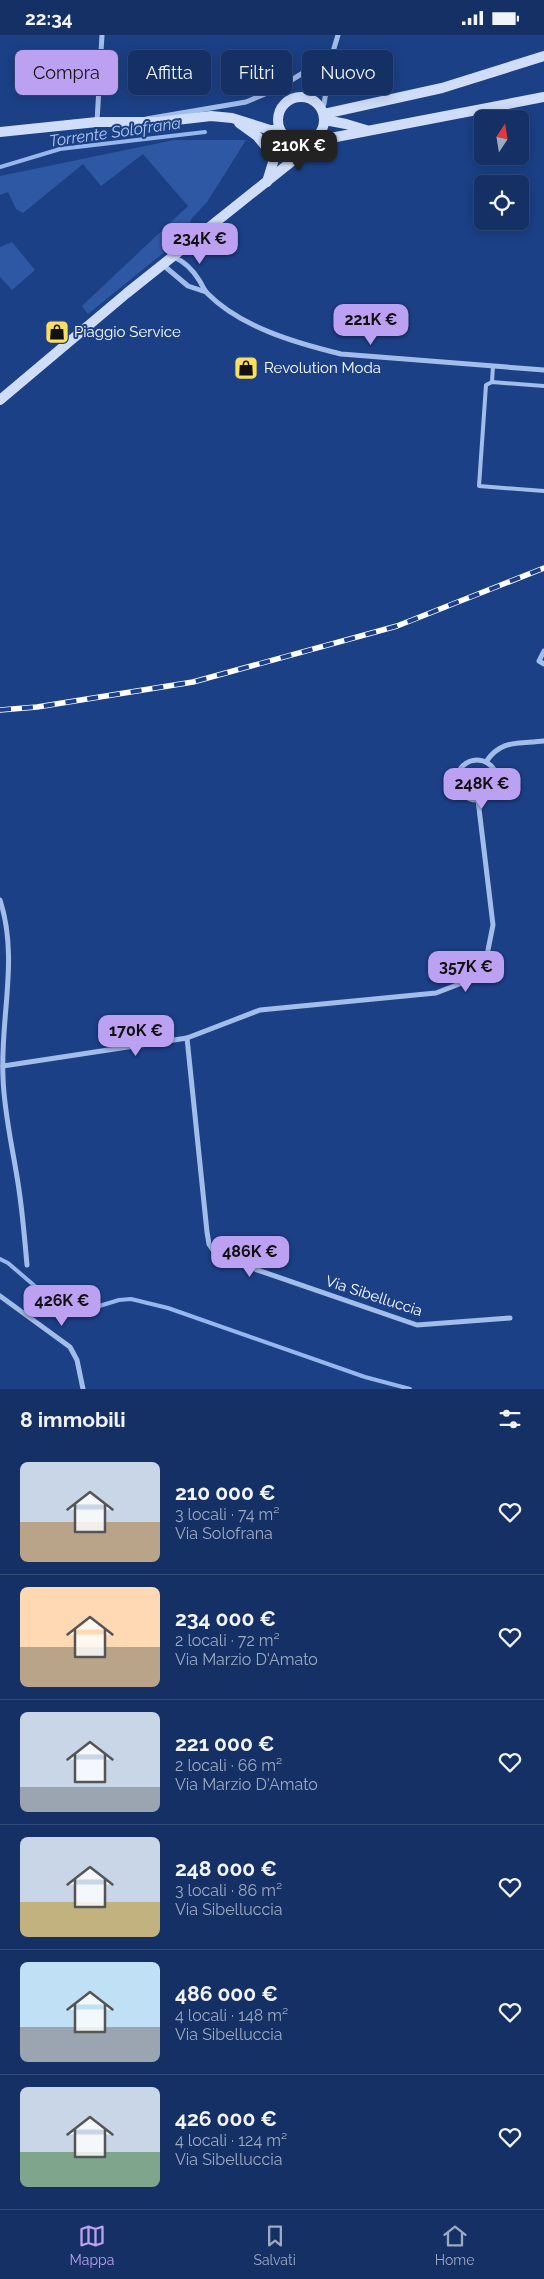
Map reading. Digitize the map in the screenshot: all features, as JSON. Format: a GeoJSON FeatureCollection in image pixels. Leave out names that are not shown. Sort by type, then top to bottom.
{"type":"FeatureCollection","features":[{"type":"Feature","properties":{"kind":"main road"},"geometry":{"type":"LineString","coordinates":[[323,114],[442,88],[544,56]]}},
{"type":"Feature","properties":{"kind":"main road"},"geometry":{"type":"LineString","coordinates":[[267,182],[281,131],[279,113],[287,101],[302,97],[309,98],[323,114],[346,124],[367,130]]}},
{"type":"Feature","properties":{"kind":"main road"},"geometry":{"type":"LineString","coordinates":[[0,400],[163,265],[291,163],[307,143],[318,137],[336,137],[544,97]]}},
{"type":"Feature","properties":{"kind":"main road"},"geometry":{"type":"LineString","coordinates":[[318,137],[323,114]]}},
{"type":"Feature","properties":{"kind":"main road"},"geometry":{"type":"LineString","coordinates":[[0,132],[97,122],[139,120],[159,122],[211,116],[281,131],[292,142],[307,143]]}},
{"type":"Feature","properties":{"kind":"main road"},"geometry":{"type":"LineString","coordinates":[[232,119],[256,136],[273,155]]}},
{"type":"Feature","properties":{"kind":"street"},"geometry":{"type":"LineString","coordinates":[[97,122],[102,35]]}},
{"type":"Feature","properties":{"kind":"street"},"geometry":{"type":"LineString","coordinates":[[334,50],[338,35]]}},
{"type":"Feature","properties":{"kind":"street"},"geometry":{"type":"LineString","coordinates":[[139,120],[246,102],[277,89],[302,74]]}},
{"type":"Feature","properties":{"kind":"street"},"geometry":{"type":"LineString","coordinates":[[323,114],[325,95]]}},
{"type":"Feature","properties":{"kind":"street"},"geometry":{"type":"LineString","coordinates":[[174,257],[184,262],[199,279],[206,292]]}},
{"type":"Feature","properties":{"kind":"street"},"geometry":{"type":"LineString","coordinates":[[163,265],[188,287],[206,292],[238,317],[277,335],[310,346],[341,354],[544,370]]}},
{"type":"Feature","properties":{"kind":"street"},"geometry":{"type":"LineString","coordinates":[[544,651],[538,661],[544,665]]}},
{"type":"Feature","properties":{"kind":"street"},"geometry":{"type":"LineString","coordinates":[[486,762],[494,750],[503,745],[544,741]]}},
{"type":"Feature","properties":{"kind":"street"},"geometry":{"type":"LineString","coordinates":[[480,759],[495,771],[497,784],[490,796],[478,800],[471,800],[460,792],[456,779],[458,772],[466,762],[480,759]]}},
{"type":"Feature","properties":{"kind":"street"},"geometry":{"type":"LineString","coordinates":[[3,1066],[187,1038],[260,1010],[436,993],[467,981],[477,973],[487,955],[493,925],[478,800]]}},
{"type":"Feature","properties":{"kind":"street"},"geometry":{"type":"LineString","coordinates":[[0,901],[9,936],[10,955],[3,1056],[5,1105],[20,1197],[27,1265]]}},
{"type":"Feature","properties":{"kind":"street"},"geometry":{"type":"LineString","coordinates":[[0,996],[6,994]]}},
{"type":"Feature","properties":{"kind":"street","name":"Via Sibelluccia"},"geometry":{"type":"LineString","coordinates":[[187,1038],[207,1233],[209,1244],[217,1256],[417,1325],[510,1318]]}},
{"type":"Feature","properties":{"kind":"street"},"geometry":{"type":"LineString","coordinates":[[0,1049],[3,1056]]}},
{"type":"Feature","properties":{"kind":"street"},"geometry":{"type":"LineString","coordinates":[[0,1296],[70,1347],[77,1360],[83,1389]]}},
{"type":"Feature","properties":{"kind":"lane"},"geometry":{"type":"LineString","coordinates":[[492,382],[493,366]]}},
{"type":"Feature","properties":{"kind":"lane"},"geometry":{"type":"LineString","coordinates":[[544,386],[492,382],[486,385],[479,486],[544,491]]}},
{"type":"Feature","properties":{"kind":"shaded area"},"geometry":{"type":"Polygon","coordinates":[[[174,140],[246,140],[207,202],[192,218],[183,237],[88,314],[82,306],[188,206],[143,154],[101,186],[83,164],[23,213],[16,209],[8,192],[0,195],[0,176],[174,140]]]}},
{"type":"Feature","properties":{"kind":"shaded area"},"geometry":{"type":"Polygon","coordinates":[[[12,242],[35,270],[12,290],[0,277],[0,247],[12,242]]]}},
{"type":"Feature","properties":{"kind":"waterway","name":"Torrente Solofrana"},"geometry":{"type":"LineString","coordinates":[[0,167],[60,149],[205,132]]}},
{"type":"Feature","properties":{"kind":"waterway"},"geometry":{"type":"LineString","coordinates":[[0,1259],[8,1263],[36,1287],[64,1306],[96,1307],[119,1300],[131,1299],[168,1308],[365,1377],[410,1389]]}},
{"type":"Feature","properties":{"kind":"railway"},"geometry":{"type":"LineString","coordinates":[[0,710],[37,707],[193,682],[397,626],[544,568]]}},
{"type":"Feature","properties":{"kind":"place","name":"Piaggio Service"},"geometry":{"type":"Point","coordinates":[57,332]}},
{"type":"Feature","properties":{"kind":"place","name":"Revolution Moda"},"geometry":{"type":"Point","coordinates":[246,368]}}]}
